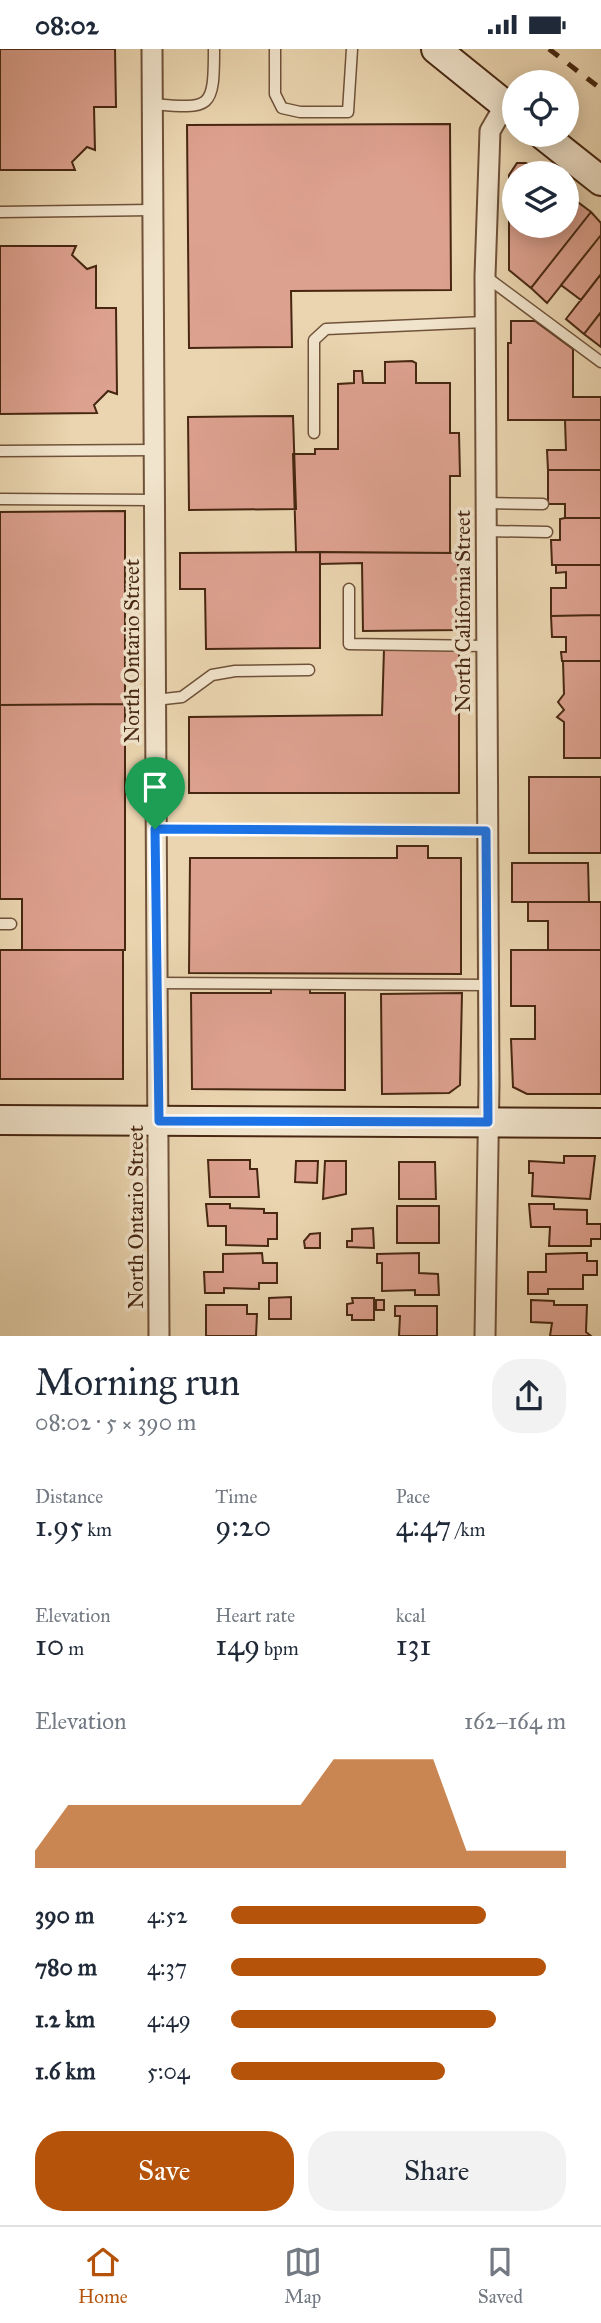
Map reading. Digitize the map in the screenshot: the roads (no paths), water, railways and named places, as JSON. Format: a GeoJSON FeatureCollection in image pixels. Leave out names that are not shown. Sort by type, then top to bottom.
{"type":"FeatureCollection","features":[{"type":"Feature","properties":{"kind":"street","name":"North Ontario Street"},"geometry":{"type":"LineString","coordinates":[[152,49],[159,1336]]}},
{"type":"Feature","properties":{"kind":"street"},"geometry":{"type":"LineString","coordinates":[[436,49],[502,103]]}},
{"type":"Feature","properties":{"kind":"street","name":"North California Street"},"geometry":{"type":"LineString","coordinates":[[485,1336],[488,1122],[485,276],[490,131],[502,118]]}},
{"type":"Feature","properties":{"kind":"street"},"geometry":{"type":"LineString","coordinates":[[558,147],[601,181]]}},
{"type":"Feature","properties":{"kind":"street"},"geometry":{"type":"LineString","coordinates":[[0,1120],[601,1122]]}},
{"type":"Feature","properties":{"kind":"lane"},"geometry":{"type":"LineString","coordinates":[[152,104],[194,107],[211,97],[214,85],[214,49]]}},
{"type":"Feature","properties":{"kind":"lane"},"geometry":{"type":"LineString","coordinates":[[275,49],[275,95],[282,108],[300,112],[336,113],[348,113],[352,49]]}},
{"type":"Feature","properties":{"kind":"lane"},"geometry":{"type":"LineString","coordinates":[[0,212],[152,210]]}},
{"type":"Feature","properties":{"kind":"lane"},"geometry":{"type":"LineString","coordinates":[[485,276],[601,362]]}},
{"type":"Feature","properties":{"kind":"lane"},"geometry":{"type":"LineString","coordinates":[[314,433],[314,340],[326,329],[485,322]]}},
{"type":"Feature","properties":{"kind":"lane"},"geometry":{"type":"LineString","coordinates":[[0,451],[153,450]]}},
{"type":"Feature","properties":{"kind":"lane"},"geometry":{"type":"LineString","coordinates":[[0,499],[154,500]]}},
{"type":"Feature","properties":{"kind":"lane"},"geometry":{"type":"LineString","coordinates":[[485,503],[543,505]]}},
{"type":"Feature","properties":{"kind":"lane"},"geometry":{"type":"LineString","coordinates":[[486,531],[547,533]]}},
{"type":"Feature","properties":{"kind":"lane"},"geometry":{"type":"LineString","coordinates":[[348,589],[349,644],[486,646]]}},
{"type":"Feature","properties":{"kind":"lane"},"geometry":{"type":"LineString","coordinates":[[155,700],[183,697],[212,675],[235,671],[309,670]]}},
{"type":"Feature","properties":{"kind":"lane"},"geometry":{"type":"LineString","coordinates":[[155,829],[486,831]]}},
{"type":"Feature","properties":{"kind":"lane"},"geometry":{"type":"LineString","coordinates":[[156,983],[486,985]]}},
{"type":"Feature","properties":{"kind":"railway"},"geometry":{"type":"LineString","coordinates":[[549,49],[601,89]]}}]}
